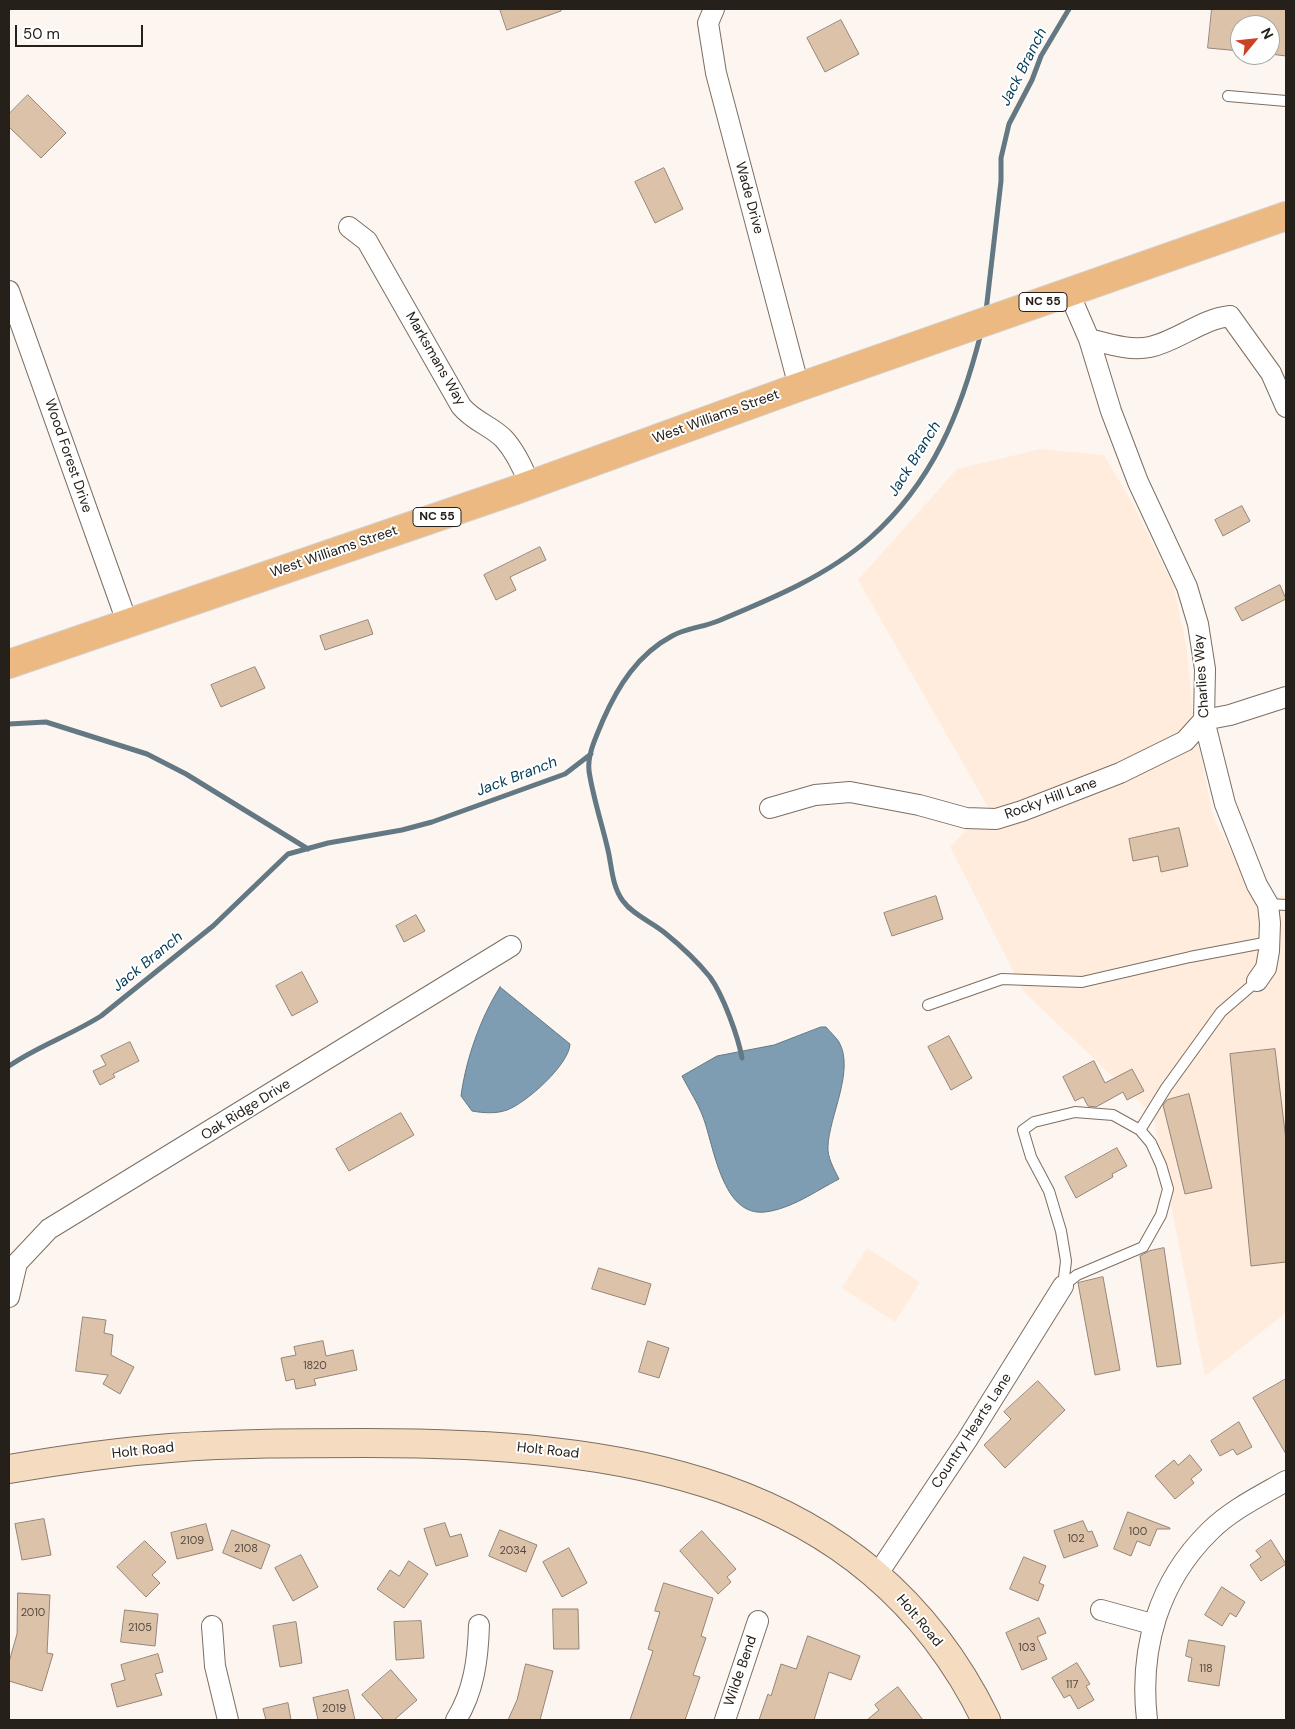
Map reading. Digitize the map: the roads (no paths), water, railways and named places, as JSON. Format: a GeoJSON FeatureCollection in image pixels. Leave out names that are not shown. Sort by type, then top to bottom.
{"type":"FeatureCollection","features":[{"type":"Feature","properties":{"kind":"main road","name":"NC 55"},"geometry":{"type":"LineString","coordinates":[[799,387],[1286,216]]}},
{"type":"Feature","properties":{"kind":"main road","name":"West Williams Street"},"geometry":{"type":"LineString","coordinates":[[9,664],[513,491],[529,483],[799,387]]}},
{"type":"Feature","properties":{"kind":"street","name":"Wade Drive"},"geometry":{"type":"LineString","coordinates":[[714,9],[708,23],[716,73],[799,387]]}},
{"type":"Feature","properties":{"kind":"street","name":"Marksmans Way"},"geometry":{"type":"LineString","coordinates":[[349,227],[367,241],[462,406],[470,417],[504,438],[521,463],[529,483]]}},
{"type":"Feature","properties":{"kind":"street","name":"Wood Forest Drive"},"geometry":{"type":"LineString","coordinates":[[9,291],[127,622]]}},
{"type":"Feature","properties":{"kind":"street","name":"Charlies Way"},"geometry":{"type":"LineString","coordinates":[[1069,293],[1089,339],[1111,411],[1138,482],[1190,596],[1198,624],[1205,669],[1204,720],[1225,804],[1257,885],[1277,905],[1270,922],[1266,968],[1257,981]]}},
{"type":"Feature","properties":{"kind":"street"},"geometry":{"type":"LineString","coordinates":[[1089,339],[1134,348],[1152,346],[1216,318],[1230,316],[1271,373],[1286,406]]}},
{"type":"Feature","properties":{"kind":"street"},"geometry":{"type":"LineString","coordinates":[[1204,720],[1230,715],[1286,697]]}},
{"type":"Feature","properties":{"kind":"street","name":"Rocky Hill Lane"},"geometry":{"type":"LineString","coordinates":[[770,808],[815,795],[850,792],[911,803],[966,818],[996,819],[1022,811],[1120,773],[1185,741],[1204,720]]}},
{"type":"Feature","properties":{"kind":"street","name":"Oak Ridge Drive"},"geometry":{"type":"LineString","coordinates":[[9,1297],[17,1263],[50,1229],[511,946]]}},
{"type":"Feature","properties":{"kind":"street","name":"Country Hearts Lane"},"geometry":{"type":"LineString","coordinates":[[877,1574],[967,1440],[1064,1286]]}},
{"type":"Feature","properties":{"kind":"street","name":"Holt Road"},"geometry":{"type":"LineString","coordinates":[[9,1469],[171,1448],[409,1443],[529,1448],[602,1458],[640,1466],[735,1492],[802,1522],[827,1537],[877,1574],[934,1636],[959,1671],[986,1720]]}},
{"type":"Feature","properties":{"kind":"street"},"geometry":{"type":"LineString","coordinates":[[1146,1720],[1144,1677],[1152,1624],[1176,1572],[1210,1530],[1241,1507],[1286,1481]]}},
{"type":"Feature","properties":{"kind":"street"},"geometry":{"type":"LineString","coordinates":[[1101,1610],[1152,1624]]}},
{"type":"Feature","properties":{"kind":"street","name":"Wilde Bend"},"geometry":{"type":"LineString","coordinates":[[725,1720],[758,1621]]}},
{"type":"Feature","properties":{"kind":"street"},"geometry":{"type":"LineString","coordinates":[[212,1626],[215,1666],[228,1720]]}},
{"type":"Feature","properties":{"kind":"street"},"geometry":{"type":"LineString","coordinates":[[456,1720],[469,1695],[478,1660],[479,1626]]}},
{"type":"Feature","properties":{"kind":"lane"},"geometry":{"type":"LineString","coordinates":[[1228,96],[1286,101]]}},
{"type":"Feature","properties":{"kind":"lane"},"geometry":{"type":"LineString","coordinates":[[928,1005],[1002,978],[1082,982],[1190,957],[1269,942]]}},
{"type":"Feature","properties":{"kind":"lane"},"geometry":{"type":"LineString","coordinates":[[1140,1130],[1166,1088],[1221,1012],[1257,981]]}},
{"type":"Feature","properties":{"kind":"lane"},"geometry":{"type":"LineString","coordinates":[[1076,1112],[1113,1115],[1140,1130],[1151,1143],[1161,1165],[1168,1189],[1161,1215],[1143,1247],[1078,1275],[1064,1286],[1066,1261],[1061,1231],[1049,1191],[1031,1157],[1023,1130],[1034,1122],[1076,1112]]}},
{"type":"Feature","properties":{"kind":"water"},"geometry":{"type":"Polygon","coordinates":[[[500,987],[570,1044],[568,1053],[555,1072],[525,1100],[503,1111],[489,1113],[472,1111],[461,1096],[466,1068],[480,1026],[500,987]]]}},
{"type":"Feature","properties":{"kind":"water"},"geometry":{"type":"Polygon","coordinates":[[[821,1027],[826,1027],[836,1038],[843,1053],[843,1080],[829,1134],[828,1146],[830,1159],[839,1179],[784,1207],[765,1212],[750,1211],[729,1192],[716,1161],[701,1112],[682,1076],[717,1056],[774,1045],[821,1027]]]}},
{"type":"Feature","properties":{"kind":"waterway","name":"Jack Branch"},"geometry":{"type":"LineString","coordinates":[[986,311],[1001,181],[1001,158],[1009,124],[1032,80],[1041,56],[1069,9]]}},
{"type":"Feature","properties":{"kind":"waterway","name":"Jack Branch"},"geometry":{"type":"LineString","coordinates":[[742,1058],[729,1016],[720,994],[710,977],[683,948],[627,906],[619,895],[614,881],[589,771],[593,745],[609,707],[622,683],[639,662],[660,643],[677,633],[713,623],[798,586],[853,552],[892,516],[928,469],[942,444],[964,390],[981,333]]}},
{"type":"Feature","properties":{"kind":"waterway"},"geometry":{"type":"LineString","coordinates":[[9,724],[46,722],[147,754],[186,774],[308,849]]}},
{"type":"Feature","properties":{"kind":"waterway","name":"Jack Branch"},"geometry":{"type":"LineString","coordinates":[[9,1066],[31,1052],[101,1016],[213,926],[288,854],[328,843],[402,830],[432,822],[565,774],[591,754]]}}]}
